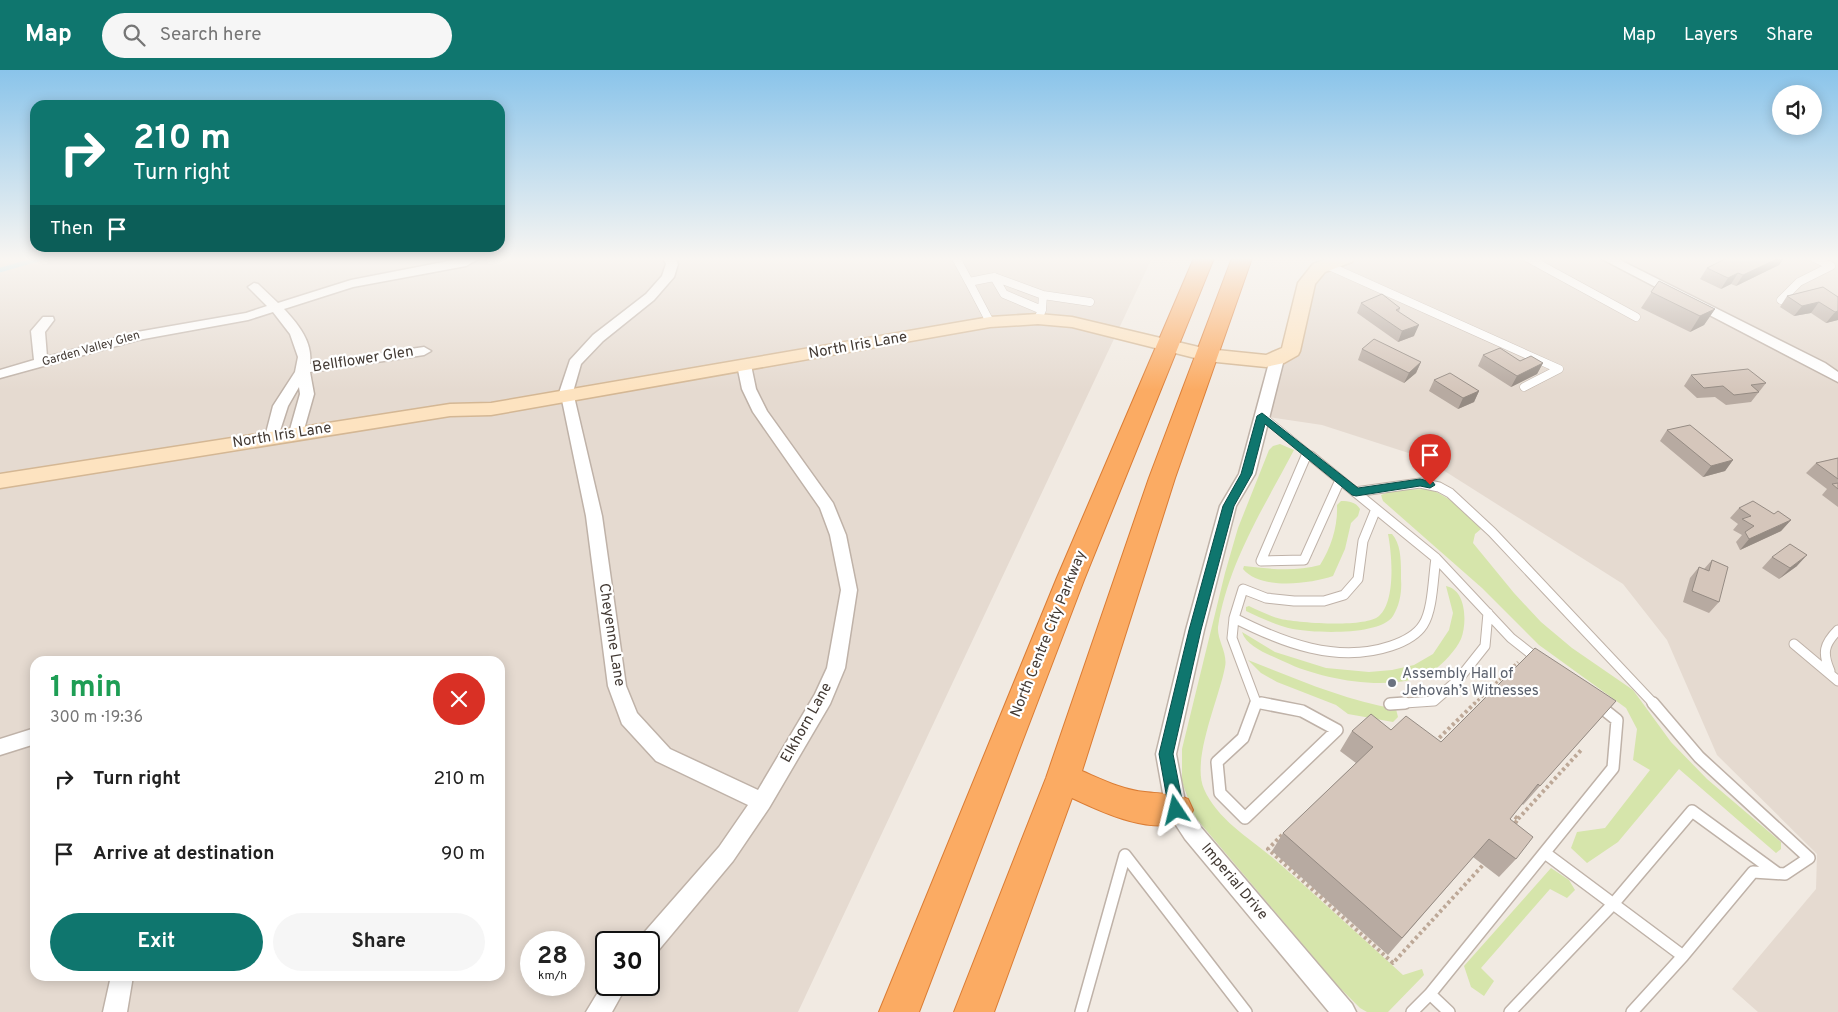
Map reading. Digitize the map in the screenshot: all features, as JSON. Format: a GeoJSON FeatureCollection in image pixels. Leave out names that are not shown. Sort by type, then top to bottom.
{"type":"FeatureCollection","features":[{"type":"Feature","properties":{"kind":"highway","name":"North Centre City Parkway"},"geometry":{"type":"LineString","coordinates":[[899,1012],[1070,580],[1186,302]]}},
{"type":"Feature","properties":{"kind":"highway"},"geometry":{"type":"LineString","coordinates":[[974,1012],[1063,778],[1162,478],[1226,302]]}},
{"type":"Feature","properties":{"kind":"highway"},"geometry":{"type":"LineString","coordinates":[[1063,778],[1117,802],[1146,808],[1176,810]]}},
{"type":"Feature","properties":{"kind":"street"},"geometry":{"type":"LineString","coordinates":[[270,302],[304,344],[305,360],[303,369],[280,408],[272,437]]}},
{"type":"Feature","properties":{"kind":"street","name":"Garden Valley Glen"},"geometry":{"type":"LineString","coordinates":[[0,374],[137,336],[225,321],[295,302]]}},
{"type":"Feature","properties":{"kind":"street","name":"Cheyenne Lane"},"geometry":{"type":"LineString","coordinates":[[644,302],[598,338],[575,363],[566,395],[594,516],[617,686],[629,718],[663,755],[762,802]]}},
{"type":"Feature","properties":{"kind":"street"},"geometry":{"type":"LineString","coordinates":[[1278,359],[1291,351],[1303,302]]}},
{"type":"Feature","properties":{"kind":"street"},"geometry":{"type":"LineString","coordinates":[[1693,302],[1820,366],[1838,378]]}},
{"type":"Feature","properties":{"kind":"street","name":"North Iris Lane"},"geometry":{"type":"LineString","coordinates":[[0,481],[450,410],[491,409],[990,322],[1040,315],[1207,355],[1266,361],[1278,359]]}},
{"type":"Feature","properties":{"kind":"street"},"geometry":{"type":"LineString","coordinates":[[41,363],[38,331],[48,320]]}},
{"type":"Feature","properties":{"kind":"street","name":"Bellflower Glen"},"geometry":{"type":"LineString","coordinates":[[303,369],[424,351]]}},
{"type":"Feature","properties":{"kind":"street","name":"Imperial Drive"},"geometry":{"type":"LineString","coordinates":[[1278,359],[1246,474],[1228,506],[1195,630],[1166,754],[1176,810],[1192,832],[1344,1012]]}},
{"type":"Feature","properties":{"kind":"street","name":"Elkhorn Lane"},"geometry":{"type":"LineString","coordinates":[[660,931],[726,854],[762,802],[823,698],[836,668],[848,590],[838,535],[827,507],[760,412],[749,389],[744,365]]}},
{"type":"Feature","properties":{"kind":"street"},"geometry":{"type":"LineString","coordinates":[[296,434],[307,394],[303,369]]}},
{"type":"Feature","properties":{"kind":"street"},"geometry":{"type":"LineString","coordinates":[[0,746],[30,737]]}},
{"type":"Feature","properties":{"kind":"street"},"geometry":{"type":"LineString","coordinates":[[115,1012],[121,981]]}},
{"type":"Feature","properties":{"kind":"street"},"geometry":{"type":"LineString","coordinates":[[598,1012],[609,996]]}},
{"type":"Feature","properties":{"kind":"lane"},"geometry":{"type":"LineString","coordinates":[[979,302],[990,322]]}},
{"type":"Feature","properties":{"kind":"lane"},"geometry":{"type":"LineString","coordinates":[[1018,302],[1040,315],[1042,302]]}},
{"type":"Feature","properties":{"kind":"lane"},"geometry":{"type":"LineString","coordinates":[[1409,302],[1558,369],[1524,387]]}},
{"type":"Feature","properties":{"kind":"lane"},"geometry":{"type":"LineString","coordinates":[[1608,302],[1636,317]]}},
{"type":"Feature","properties":{"kind":"lane"},"geometry":{"type":"LineString","coordinates":[[1262,416],[1436,558],[1512,638],[1549,667]]}},
{"type":"Feature","properties":{"kind":"lane"},"geometry":{"type":"LineString","coordinates":[[1307,453],[1261,561],[1304,560],[1340,480]]}},
{"type":"Feature","properties":{"kind":"lane"},"geometry":{"type":"LineString","coordinates":[[1356,492],[1420,483],[1440,487],[1450,493],[1499,539],[1644,694],[1699,757],[1809,858],[1785,874],[1754,872],[1683,956],[1632,1012]]}},
{"type":"Feature","properties":{"kind":"lane"},"geometry":{"type":"LineString","coordinates":[[1256,702],[1302,711],[1337,730],[1246,818],[1220,793],[1217,762],[1243,738],[1256,702],[1232,638],[1234,618],[1243,589],[1266,598],[1294,602],[1324,601],[1344,595],[1358,579],[1363,542],[1376,509]]}},
{"type":"Feature","properties":{"kind":"lane"},"geometry":{"type":"LineString","coordinates":[[1234,618],[1263,633],[1314,651],[1363,653],[1406,642],[1424,624],[1436,558]]}},
{"type":"Feature","properties":{"kind":"lane"},"geometry":{"type":"LineString","coordinates":[[1390,704],[1434,701],[1458,680],[1485,646],[1488,613]]}},
{"type":"Feature","properties":{"kind":"lane"},"geometry":{"type":"LineString","coordinates":[[1836,678],[1823,657],[1824,646],[1828,639],[1838,630]]}},
{"type":"Feature","properties":{"kind":"lane"},"geometry":{"type":"LineString","coordinates":[[1794,644],[1836,678]]}},
{"type":"Feature","properties":{"kind":"lane"},"geometry":{"type":"LineString","coordinates":[[1412,1012],[1430,994],[1613,768],[1617,720],[1587,696]]}},
{"type":"Feature","properties":{"kind":"lane"},"geometry":{"type":"LineString","coordinates":[[1510,1012],[1614,903],[1692,811],[1778,873]]}},
{"type":"Feature","properties":{"kind":"lane"},"geometry":{"type":"LineString","coordinates":[[1545,853],[1683,956]]}},
{"type":"Feature","properties":{"kind":"lane"},"geometry":{"type":"LineString","coordinates":[[1081,1012],[1125,855],[1242,1011]]}},
{"type":"Feature","properties":{"kind":"lane"},"geometry":{"type":"LineString","coordinates":[[1430,994],[1449,1012]]}},
{"type":"Feature","properties":{"kind":"path"},"geometry":{"type":"LineString","coordinates":[[1428,749],[1518,662]]}},
{"type":"Feature","properties":{"kind":"path"},"geometry":{"type":"LineString","coordinates":[[1512,827],[1582,749]]}},
{"type":"Feature","properties":{"kind":"path"},"geometry":{"type":"LineString","coordinates":[[1503,807],[1518,819]]}},
{"type":"Feature","properties":{"kind":"path"},"geometry":{"type":"LineString","coordinates":[[1288,829],[1268,849],[1394,962],[1483,865]]}},
{"type":"Feature","properties":{"kind":"shaded area"},"geometry":{"type":"Polygon","coordinates":[[[0,302],[1131,302],[798,1012],[0,1012],[0,302]]]}},
{"type":"Feature","properties":{"kind":"shaded area"},"geometry":{"type":"Polygon","coordinates":[[[1303,302],[1838,302],[1838,1012],[1758,1012],[1732,989],[1816,889],[1817,854],[1717,755],[1667,640],[1623,584],[1424,458],[1322,425],[1262,416],[1277,359],[1291,351],[1303,302]]]}},
{"type":"Feature","properties":{"kind":"green space"},"geometry":{"type":"Polygon","coordinates":[[[1280,444],[1294,450],[1248,536],[1223,603],[1218,632],[1226,662],[1203,746],[1201,777],[1204,789],[1210,800],[1225,819],[1289,872],[1403,975],[1422,969],[1424,975],[1388,1012],[1367,1012],[1360,1008],[1337,985],[1195,817],[1182,782],[1182,749],[1225,573],[1238,528],[1269,450],[1273,446],[1280,444]]]}},
{"type":"Feature","properties":{"kind":"green space"},"geometry":{"type":"Polygon","coordinates":[[[1429,489],[1444,496],[1458,506],[1481,529],[1475,534],[1473,543],[1514,593],[1541,622],[1572,648],[1633,690],[1671,742],[1707,779],[1781,842],[1781,849],[1776,853],[1679,769],[1618,842],[1587,863],[1571,848],[1577,832],[1605,828],[1650,770],[1633,760],[1637,729],[1626,708],[1539,645],[1482,588],[1383,501],[1381,495],[1395,490],[1429,489]]]}},
{"type":"Feature","properties":{"kind":"green space"},"geometry":{"type":"Polygon","coordinates":[[[1341,501],[1352,502],[1360,509],[1358,516],[1351,523],[1345,549],[1333,576],[1299,583],[1273,583],[1251,576],[1243,569],[1244,566],[1292,569],[1320,565],[1333,536],[1337,505],[1341,501]]]}},
{"type":"Feature","properties":{"kind":"green space"},"geometry":{"type":"Polygon","coordinates":[[[1388,534],[1392,534],[1398,544],[1401,562],[1401,588],[1399,603],[1393,616],[1386,622],[1361,630],[1330,632],[1303,630],[1287,628],[1246,611],[1246,607],[1249,606],[1281,619],[1316,623],[1347,623],[1372,620],[1379,616],[1388,600],[1391,577],[1391,553],[1388,534]]]}},
{"type":"Feature","properties":{"kind":"green space"},"geometry":{"type":"Polygon","coordinates":[[[1446,586],[1453,589],[1462,601],[1464,608],[1463,633],[1453,652],[1441,665],[1418,678],[1380,683],[1338,679],[1300,668],[1260,650],[1245,638],[1242,632],[1275,652],[1326,668],[1369,672],[1392,670],[1414,665],[1433,654],[1449,630],[1453,613],[1446,586]]]}},
{"type":"Feature","properties":{"kind":"green space"},"geometry":{"type":"Polygon","coordinates":[[[1248,660],[1339,695],[1396,709],[1398,717],[1393,722],[1348,714],[1336,705],[1277,682],[1261,673],[1248,660]]]}},
{"type":"Feature","properties":{"kind":"green space"},"geometry":{"type":"Polygon","coordinates":[[[1551,868],[1569,880],[1575,890],[1567,898],[1550,889],[1481,968],[1494,981],[1484,996],[1471,987],[1464,966],[1551,868]]]}},
{"type":"Feature","properties":{"kind":"building"},"geometry":{"type":"Polygon","coordinates":[[[1392,302],[1400,308],[1396,310],[1419,325],[1402,331],[1361,303],[1392,302]]]}},
{"type":"Feature","properties":{"kind":"building"},"geometry":{"type":"Polygon","coordinates":[[[1671,302],[1701,302],[1715,309],[1700,316],[1671,302]]]}},
{"type":"Feature","properties":{"kind":"building"},"geometry":{"type":"Polygon","coordinates":[[[1796,302],[1838,302],[1838,311],[1835,312],[1819,302],[1802,306],[1796,302]]]}},
{"type":"Feature","properties":{"kind":"building"},"geometry":{"type":"Polygon","coordinates":[[[1374,339],[1421,362],[1409,373],[1362,349],[1374,339]]]}},
{"type":"Feature","properties":{"kind":"building"},"geometry":{"type":"Polygon","coordinates":[[[1500,348],[1520,361],[1531,356],[1543,363],[1517,376],[1483,355],[1500,348]]]}},
{"type":"Feature","properties":{"kind":"building"},"geometry":{"type":"Polygon","coordinates":[[[1748,369],[1766,383],[1751,385],[1759,392],[1734,395],[1723,386],[1704,388],[1691,375],[1748,369]]]}},
{"type":"Feature","properties":{"kind":"building"},"geometry":{"type":"Polygon","coordinates":[[[1450,373],[1479,391],[1463,398],[1434,380],[1450,373]]]}},
{"type":"Feature","properties":{"kind":"building"},"geometry":{"type":"Polygon","coordinates":[[[1690,425],[1733,460],[1711,466],[1667,430],[1690,425]]]}},
{"type":"Feature","properties":{"kind":"building"},"geometry":{"type":"Polygon","coordinates":[[[1838,458],[1838,479],[1816,463],[1838,458]]]}},
{"type":"Feature","properties":{"kind":"building"},"geometry":{"type":"Polygon","coordinates":[[[1838,483],[1838,489],[1832,484],[1838,483]]]}},
{"type":"Feature","properties":{"kind":"building"},"geometry":{"type":"Polygon","coordinates":[[[1753,501],[1774,514],[1778,511],[1791,520],[1749,539],[1745,532],[1754,526],[1742,519],[1751,516],[1739,508],[1753,501]]]}},
{"type":"Feature","properties":{"kind":"building"},"geometry":{"type":"Polygon","coordinates":[[[1790,544],[1807,555],[1790,568],[1772,557],[1790,544]]]}},
{"type":"Feature","properties":{"kind":"building"},"geometry":{"type":"Polygon","coordinates":[[[1712,560],[1728,567],[1719,602],[1692,591],[1699,567],[1709,571],[1712,560]]]}},
{"type":"Feature","properties":{"kind":"building"},"geometry":{"type":"Polygon","coordinates":[[[1535,648],[1616,701],[1540,786],[1538,784],[1510,819],[1533,837],[1516,859],[1489,839],[1402,938],[1283,833],[1373,747],[1352,731],[1371,714],[1391,730],[1406,716],[1441,742],[1535,648]]]}},
{"type":"Feature","properties":{"kind":"place","name":"Assembly Hall of Jehovah’s Witnesses"},"geometry":{"type":"Point","coordinates":[1392,683]}},
{"type":"Feature","properties":{"kind":"route"},"geometry":{"type":"LineString","coordinates":[[1176,810],[1166,754],[1195,630],[1228,506],[1246,474],[1262,416],[1356,492],[1420,483],[1430,485]]}}]}
